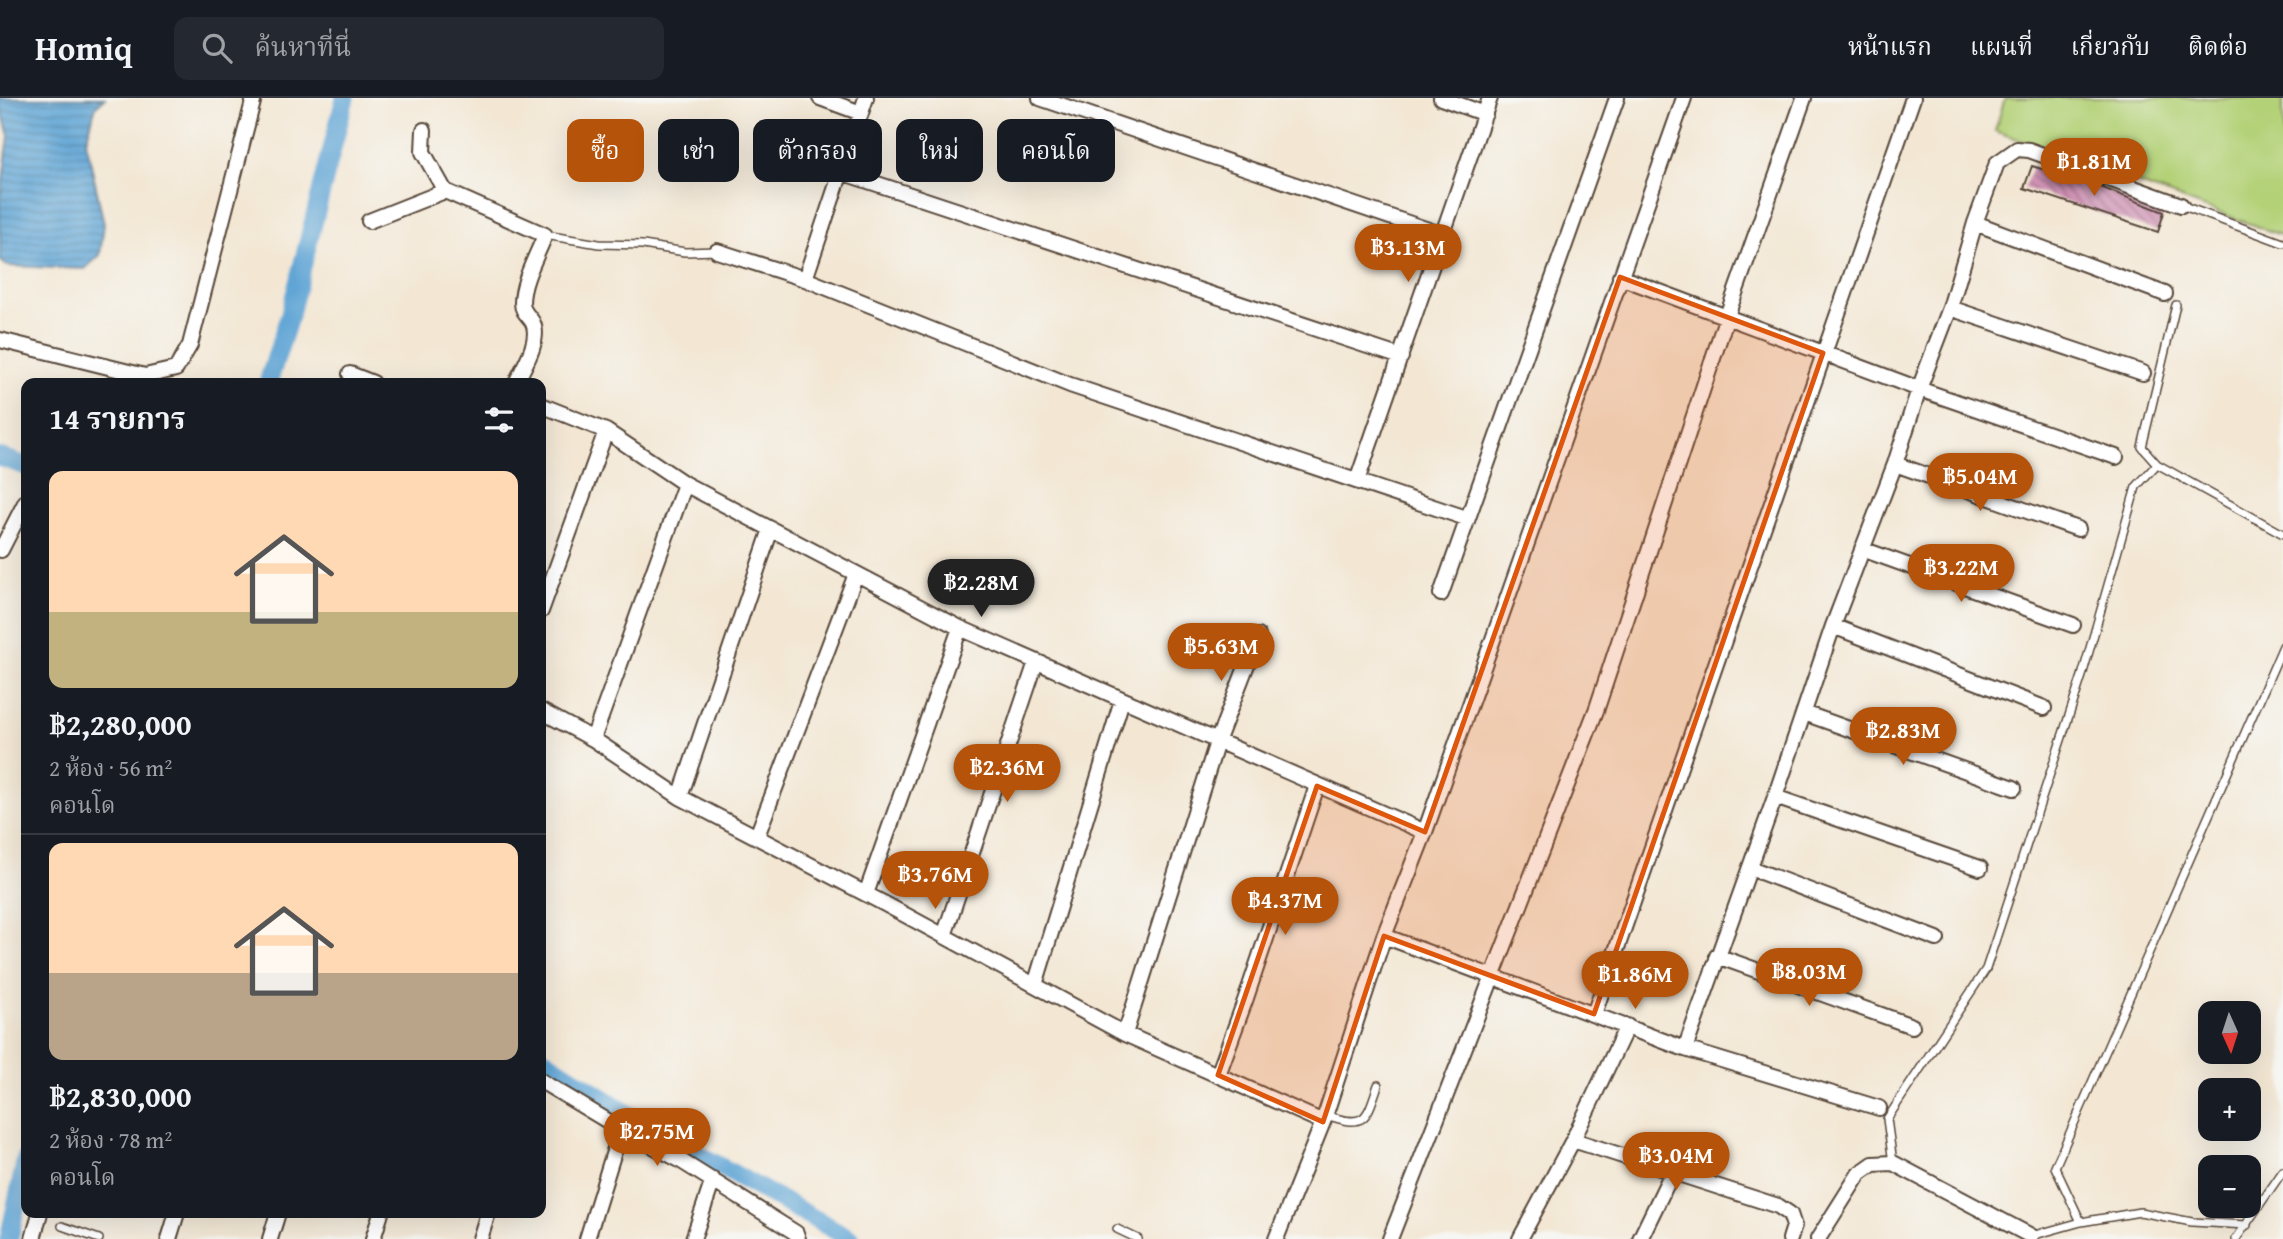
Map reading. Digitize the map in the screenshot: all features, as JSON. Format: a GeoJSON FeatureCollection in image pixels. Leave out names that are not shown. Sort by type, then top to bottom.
{"type":"FeatureCollection","features":[{"type":"Feature","properties":{"kind":"street"},"geometry":{"type":"LineString","coordinates":[[0,340],[145,376],[176,369],[190,345],[254,98]]}},
{"type":"Feature","properties":{"kind":"street"},"geometry":{"type":"LineString","coordinates":[[820,98],[861,113]]}},
{"type":"Feature","properties":{"kind":"street"},"geometry":{"type":"LineString","coordinates":[[859,119],[866,98]]}},
{"type":"Feature","properties":{"kind":"street"},"geometry":{"type":"LineString","coordinates":[[1040,98],[1443,235]]}},
{"type":"Feature","properties":{"kind":"street"},"geometry":{"type":"LineString","coordinates":[[1441,98],[1485,114]]}},
{"type":"Feature","properties":{"kind":"street"},"geometry":{"type":"LineString","coordinates":[[1357,481],[1490,98]]}},
{"type":"Feature","properties":{"kind":"street"},"geometry":{"type":"LineString","coordinates":[[1441,594],[1617,98]]}},
{"type":"Feature","properties":{"kind":"street"},"geometry":{"type":"LineString","coordinates":[[1276,1239],[1324,1119],[1384,936],[1424,832],[1684,98]]}},
{"type":"Feature","properties":{"kind":"street"},"geometry":{"type":"LineString","coordinates":[[1390,1239],[1597,708],[1727,316],[1804,98]]}},
{"type":"Feature","properties":{"kind":"street"},"geometry":{"type":"LineString","coordinates":[[1594,1014],[1913,98]]}},
{"type":"Feature","properties":{"kind":"street"},"geometry":{"type":"LineString","coordinates":[[424,130],[423,152],[445,191],[545,235],[524,290],[522,306],[524,313],[533,322],[535,331],[531,350],[518,378]]}},
{"type":"Feature","properties":{"kind":"street"},"geometry":{"type":"LineString","coordinates":[[1685,1049],[1833,626],[1895,464],[1919,389],[1950,308],[1975,223],[1997,163],[2017,149],[2029,150],[2181,205]]}},
{"type":"Feature","properties":{"kind":"street"},"geometry":{"type":"LineString","coordinates":[[805,279],[838,182]]}},
{"type":"Feature","properties":{"kind":"street"},"geometry":{"type":"LineString","coordinates":[[871,182],[1401,357]]}},
{"type":"Feature","properties":{"kind":"street"},"geometry":{"type":"LineString","coordinates":[[369,221],[445,191]]}},
{"type":"Feature","properties":{"kind":"street"},"geometry":{"type":"LineString","coordinates":[[1975,223],[2171,300]]}},
{"type":"Feature","properties":{"kind":"street"},"geometry":{"type":"LineString","coordinates":[[717,251],[805,279],[1070,386],[1466,518]]}},
{"type":"Feature","properties":{"kind":"street"},"geometry":{"type":"LineString","coordinates":[[1620,277],[1919,389],[2116,457]]}},
{"type":"Feature","properties":{"kind":"street"},"geometry":{"type":"LineString","coordinates":[[1950,308],[2143,373]]}},
{"type":"Feature","properties":{"kind":"street"},"geometry":{"type":"LineString","coordinates":[[351,374],[361,378]]}},
{"type":"Feature","properties":{"kind":"street"},"geometry":{"type":"LineString","coordinates":[[546,407],[606,431],[685,484],[960,628],[1424,832]]}},
{"type":"Feature","properties":{"kind":"street"},"geometry":{"type":"LineString","coordinates":[[546,597],[606,431]]}},
{"type":"Feature","properties":{"kind":"street"},"geometry":{"type":"LineString","coordinates":[[1895,464],[2078,529]]}},
{"type":"Feature","properties":{"kind":"street"},"geometry":{"type":"LineString","coordinates":[[593,739],[685,484]]}},
{"type":"Feature","properties":{"kind":"street"},"geometry":{"type":"LineString","coordinates":[[1,550],[21,511]]}},
{"type":"Feature","properties":{"kind":"street"},"geometry":{"type":"LineString","coordinates":[[680,797],[771,528]]}},
{"type":"Feature","properties":{"kind":"street"},"geometry":{"type":"LineString","coordinates":[[1862,549],[2073,625]]}},
{"type":"Feature","properties":{"kind":"street"},"geometry":{"type":"LineString","coordinates":[[757,836],[856,574]]}},
{"type":"Feature","properties":{"kind":"street"},"geometry":{"type":"LineString","coordinates":[[1833,626],[2044,708]]}},
{"type":"Feature","properties":{"kind":"street"},"geometry":{"type":"LineString","coordinates":[[866,894],[960,628]]}},
{"type":"Feature","properties":{"kind":"street"},"geometry":{"type":"LineString","coordinates":[[1125,1034],[1217,742],[1258,636]]}},
{"type":"Feature","properties":{"kind":"street"},"geometry":{"type":"LineString","coordinates":[[944,936],[1036,662]]}},
{"type":"Feature","properties":{"kind":"street"},"geometry":{"type":"LineString","coordinates":[[1035,985],[1122,700]]}},
{"type":"Feature","properties":{"kind":"street"},"geometry":{"type":"LineString","coordinates":[[1804,713],[2014,788]]}},
{"type":"Feature","properties":{"kind":"street"},"geometry":{"type":"LineString","coordinates":[[546,717],[593,739],[680,797],[1125,1034],[1324,1119]]}},
{"type":"Feature","properties":{"kind":"street"},"geometry":{"type":"LineString","coordinates":[[1217,1075],[1247,998],[1317,786]]}},
{"type":"Feature","properties":{"kind":"street"},"geometry":{"type":"LineString","coordinates":[[1775,797],[1980,868]]}},
{"type":"Feature","properties":{"kind":"street"},"geometry":{"type":"LineString","coordinates":[[1750,868],[1937,939]]}},
{"type":"Feature","properties":{"kind":"street"},"geometry":{"type":"LineString","coordinates":[[1384,936],[1685,1049],[1879,1108]]}},
{"type":"Feature","properties":{"kind":"street"},"geometry":{"type":"LineString","coordinates":[[1717,956],[1912,1026]]}},
{"type":"Feature","properties":{"kind":"street"},"geometry":{"type":"LineString","coordinates":[[1520,1239],[1573,1140],[1627,1026]]}},
{"type":"Feature","properties":{"kind":"street"},"geometry":{"type":"LineString","coordinates":[[546,1084],[678,1159],[796,1233],[798,1239]]}},
{"type":"Feature","properties":{"kind":"street"},"geometry":{"type":"LineString","coordinates":[[587,1239],[621,1129]]}},
{"type":"Feature","properties":{"kind":"street"},"geometry":{"type":"LineString","coordinates":[[1573,1140],[1778,1206],[1790,1214],[1794,1226],[1790,1239]]}},
{"type":"Feature","properties":{"kind":"street"},"geometry":{"type":"LineString","coordinates":[[1818,1239],[1859,1174],[1873,1164],[1893,1163],[2032,1236]]}},
{"type":"Feature","properties":{"kind":"street"},"geometry":{"type":"LineString","coordinates":[[1640,1239],[1672,1172]]}},
{"type":"Feature","properties":{"kind":"street"},"geometry":{"type":"LineString","coordinates":[[693,1239],[713,1181]]}},
{"type":"Feature","properties":{"kind":"street"},"geometry":{"type":"LineString","coordinates":[[33,1239],[39,1218]]}},
{"type":"Feature","properties":{"kind":"street"},"geometry":{"type":"LineString","coordinates":[[169,1239],[175,1218]]}},
{"type":"Feature","properties":{"kind":"street"},"geometry":{"type":"LineString","coordinates":[[270,1239],[276,1218]]}},
{"type":"Feature","properties":{"kind":"street"},"geometry":{"type":"LineString","coordinates":[[373,1239],[379,1218]]}},
{"type":"Feature","properties":{"kind":"street"},"geometry":{"type":"LineString","coordinates":[[480,1239],[486,1218]]}},
{"type":"Feature","properties":{"kind":"lane"},"geometry":{"type":"LineString","coordinates":[[2181,205],[2283,243]]}},
{"type":"Feature","properties":{"kind":"lane"},"geometry":{"type":"LineString","coordinates":[[545,235],[599,244],[643,245],[685,252],[717,251]]}},
{"type":"Feature","properties":{"kind":"lane"},"geometry":{"type":"LineString","coordinates":[[2171,300],[2142,447],[2157,464],[2283,534]]}},
{"type":"Feature","properties":{"kind":"lane"},"geometry":{"type":"LineString","coordinates":[[1893,1163],[1887,1119],[1986,969],[2082,676],[2136,487],[2157,464]]}},
{"type":"Feature","properties":{"kind":"lane"},"geometry":{"type":"LineString","coordinates":[[2081,1222],[2055,1167],[2283,646]]}},
{"type":"Feature","properties":{"kind":"lane"},"geometry":{"type":"LineString","coordinates":[[1324,1119],[1360,1121],[1369,1113],[1378,1085]]}},
{"type":"Feature","properties":{"kind":"lane"},"geometry":{"type":"LineString","coordinates":[[2236,1239],[2283,1171]]}},
{"type":"Feature","properties":{"kind":"lane"},"geometry":{"type":"LineString","coordinates":[[2032,1236],[2081,1222],[2140,1212],[2192,1222],[2247,1225]]}},
{"type":"Feature","properties":{"kind":"lane"},"geometry":{"type":"LineString","coordinates":[[62,1226],[99,1239]]}},
{"type":"Feature","properties":{"kind":"lane"},"geometry":{"type":"LineString","coordinates":[[1117,1229],[1138,1239]]}},
{"type":"Feature","properties":{"kind":"highlighted area"},"geometry":{"type":"Polygon","coordinates":[[[1620,277],[1823,353],[1594,1014],[1384,936],[1323,1122],[1218,1075],[1317,786],[1425,832],[1620,277]]]}},
{"type":"Feature","properties":{"kind":"green space"},"geometry":{"type":"Polygon","coordinates":[[[2005,98],[2283,98],[2283,236],[1995,131],[2005,98]]]}},
{"type":"Feature","properties":{"kind":"water"},"geometry":{"type":"Polygon","coordinates":[[[0,98],[105,98],[96,106],[86,141],[104,224],[100,255],[85,269],[7,266],[0,260],[0,199],[9,136],[0,98]]]}},
{"type":"Feature","properties":{"kind":"building"},"geometry":{"type":"Polygon","coordinates":[[[2032,166],[2085,181],[2164,212],[2158,232],[2024,188],[2032,166]]]}},
{"type":"Feature","properties":{"kind":"waterway"},"geometry":{"type":"LineString","coordinates":[[270,378],[290,314],[345,98]]}},
{"type":"Feature","properties":{"kind":"waterway"},"geometry":{"type":"LineString","coordinates":[[0,457],[21,464]]}},
{"type":"Feature","properties":{"kind":"waterway"},"geometry":{"type":"LineString","coordinates":[[546,1061],[642,1123],[851,1239]]}},
{"type":"Feature","properties":{"kind":"waterway"},"geometry":{"type":"LineString","coordinates":[[9,1239],[21,1183]]}}]}
